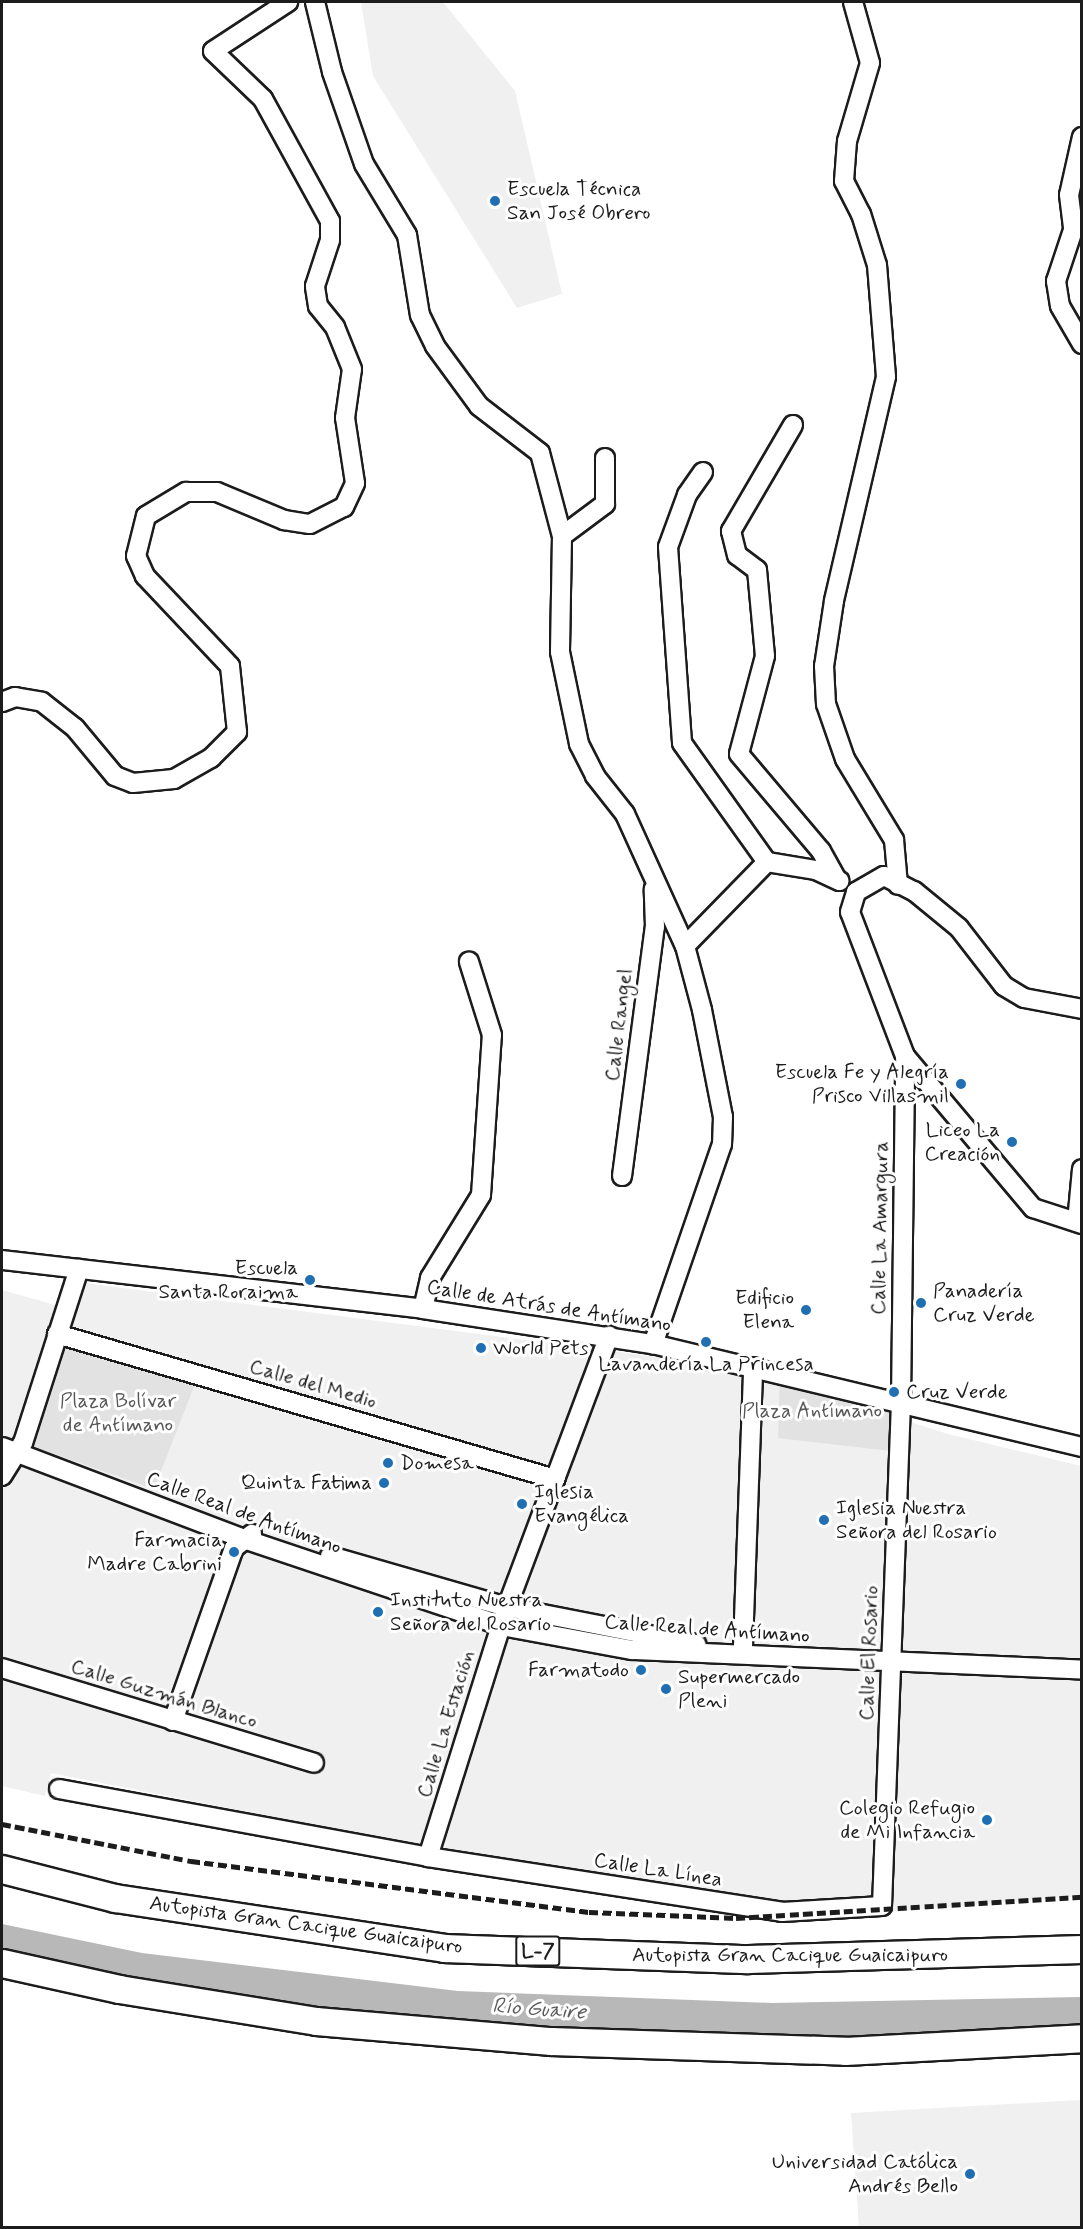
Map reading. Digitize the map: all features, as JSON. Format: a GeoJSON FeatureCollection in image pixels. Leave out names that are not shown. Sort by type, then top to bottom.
{"type":"FeatureCollection","features":[{"type":"Feature","properties":{"kind":"highway","name":"Autopista Gran Cacique Guaicaipuro"},"geometry":{"type":"LineString","coordinates":[[2,1869],[115,1898],[444,1948],[748,1959],[1082,1949]]}},
{"type":"Feature","properties":{"kind":"highway"},"geometry":{"type":"LineString","coordinates":[[2,1963],[119,1989],[316,2021],[551,2041],[845,2051],[1082,2038]]}},
{"type":"Feature","properties":{"kind":"street"},"geometry":{"type":"LineString","coordinates":[[2,702],[15,697],[42,702],[75,728],[115,776],[133,783],[174,779],[211,758],[237,732],[230,666],[145,576],[136,556],[147,516],[186,492],[217,492],[284,520],[310,524],[344,507],[355,483],[345,418],[352,369],[335,327],[318,306],[315,286],[330,240],[330,220],[258,91],[213,51],[288,2]]}},
{"type":"Feature","properties":{"kind":"street"},"geometry":{"type":"LineString","coordinates":[[315,2],[332,72],[364,164],[407,235],[420,315],[459,385],[540,453],[551,510],[562,536],[560,652],[579,744],[595,776],[625,814],[685,946],[723,1116],[722,1144],[653,1344]]}},
{"type":"Feature","properties":{"kind":"street"},"geometry":{"type":"LineString","coordinates":[[853,2],[870,63],[847,141],[844,181],[861,214],[877,265],[886,377],[834,601],[825,685],[845,759],[894,840],[898,885]]}},
{"type":"Feature","properties":{"kind":"street"},"geometry":{"type":"LineString","coordinates":[[1082,137],[1069,195],[1072,230],[1056,281],[1060,306],[1082,344]]}},
{"type":"Feature","properties":{"kind":"street"},"geometry":{"type":"LineString","coordinates":[[793,425],[731,531],[737,555],[756,570],[765,656],[739,754],[821,851],[836,878]]}},
{"type":"Feature","properties":{"kind":"street"},"geometry":{"type":"LineString","coordinates":[[562,536],[605,504],[604,458]]}},
{"type":"Feature","properties":{"kind":"street"},"geometry":{"type":"LineString","coordinates":[[703,472],[687,495],[668,547],[682,743],[767,862],[836,878],[856,892],[884,876],[914,891],[959,928],[1004,986],[1024,998],[1082,1009]]}},
{"type":"Feature","properties":{"kind":"street"},"geometry":{"type":"LineString","coordinates":[[685,946],[767,862]]}},
{"type":"Feature","properties":{"kind":"street","name":"Calle Rangel"},"geometry":{"type":"LineString","coordinates":[[622,1176],[655,927],[654,880]]}},
{"type":"Feature","properties":{"kind":"street","name":"Calle La Amargura"},"geometry":{"type":"LineString","coordinates":[[856,892],[850,912],[905,1056],[1033,1208],[1079,1223]]}},
{"type":"Feature","properties":{"kind":"street"},"geometry":{"type":"LineString","coordinates":[[423,1309],[430,1278],[481,1195],[492,1035],[470,962]]}},
{"type":"Feature","properties":{"kind":"street","name":"Calle La Amargura"},"geometry":{"type":"LineString","coordinates":[[901,1402],[905,1056]]}},
{"type":"Feature","properties":{"kind":"street"},"geometry":{"type":"LineString","coordinates":[[1079,1223],[1082,1169]]}},
{"type":"Feature","properties":{"kind":"street","name":"Calle de Atrás de Antímano"},"geometry":{"type":"LineString","coordinates":[[2,1260],[423,1309],[609,1336],[753,1366],[1082,1447]]}},
{"type":"Feature","properties":{"kind":"street"},"geometry":{"type":"LineString","coordinates":[[2,1476],[57,1334],[79,1269]]}},
{"type":"Feature","properties":{"kind":"street","name":"Calle del Medio"},"geometry":{"type":"LineString","coordinates":[[57,1334],[555,1479]]}},
{"type":"Feature","properties":{"kind":"street","name":"Calle La Estación"},"geometry":{"type":"LineString","coordinates":[[428,1857],[507,1607],[609,1336]]}},
{"type":"Feature","properties":{"kind":"street"},"geometry":{"type":"LineString","coordinates":[[743,1646],[753,1366]]}},
{"type":"Feature","properties":{"kind":"street","name":"Calle El Rosario"},"geometry":{"type":"LineString","coordinates":[[882,1906],[901,1402]]}},
{"type":"Feature","properties":{"kind":"street"},"geometry":{"type":"LineString","coordinates":[[2,1435],[13,1448],[247,1536],[507,1607],[700,1645],[892,1657]]}},
{"type":"Feature","properties":{"kind":"street"},"geometry":{"type":"LineString","coordinates":[[173,1721],[247,1536]]}},
{"type":"Feature","properties":{"kind":"street","name":"Calle Real de Antímano"},"geometry":{"type":"LineString","coordinates":[[247,1536],[502,1626],[632,1650],[892,1657],[1082,1670]]}},
{"type":"Feature","properties":{"kind":"street","name":"Calle Guzmán Blanco"},"geometry":{"type":"LineString","coordinates":[[2,1668],[314,1762]]}},
{"type":"Feature","properties":{"kind":"street","name":"Calle La Línea"},"geometry":{"type":"LineString","coordinates":[[59,1789],[428,1857],[782,1912],[882,1906]]}},
{"type":"Feature","properties":{"kind":"shaded area","name":"Escuela Técnica San José Obrero"},"geometry":{"type":"Polygon","coordinates":[[[361,2],[443,2],[515,91],[562,294],[517,308],[373,76],[361,2]]]}},
{"type":"Feature","properties":{"kind":"shaded area"},"geometry":{"type":"Polygon","coordinates":[[[77,1282],[742,1368],[948,1434],[1081,1466],[1081,1896],[876,1913],[679,1897],[51,1773],[45,1796],[2,1786],[2,1290],[66,1308],[77,1282]]]}},
{"type":"Feature","properties":{"kind":"shaded area","name":"Universidad Católica Andrés Bello"},"geometry":{"type":"Polygon","coordinates":[[[1081,2100],[1081,2227],[859,2227],[851,2113],[1081,2100]]]}},
{"type":"Feature","properties":{"kind":"green space","name":"Plaza Bolívar de Antímano"},"geometry":{"type":"Polygon","coordinates":[[[57,1334],[199,1374],[154,1489],[23,1443],[57,1334]]]}},
{"type":"Feature","properties":{"kind":"green space","name":"Plaza Antímano"},"geometry":{"type":"Polygon","coordinates":[[[780,1372],[901,1402],[899,1452],[778,1438],[780,1372]]]}},
{"type":"Feature","properties":{"kind":"water","name":"Río Guaire"},"geometry":{"type":"Polygon","coordinates":[[[2,1924],[142,1953],[458,1991],[772,2003],[1081,1997],[1081,2032],[772,2038],[367,2018],[2,1960],[2,1924]]]}},
{"type":"Feature","properties":{"kind":"railway"},"geometry":{"type":"LineString","coordinates":[[2,1824],[191,1861],[589,1912],[736,1918],[1082,1897]]}},
{"type":"Feature","properties":{"kind":"place","name":"Escuela Técnica San José Obrero"},"geometry":{"type":"Point","coordinates":[495,201]}},
{"type":"Feature","properties":{"kind":"place","name":"Escuela Fe y Alegría Prisco Villasmil"},"geometry":{"type":"Point","coordinates":[961,1084]}},
{"type":"Feature","properties":{"kind":"place","name":"Liceo La Creación"},"geometry":{"type":"Point","coordinates":[1012,1142]}},
{"type":"Feature","properties":{"kind":"place","name":"Escuela Santa Roraima"},"geometry":{"type":"Point","coordinates":[310,1280]}},
{"type":"Feature","properties":{"kind":"place","name":"Panadería Cruz Verde"},"geometry":{"type":"Point","coordinates":[921,1303]}},
{"type":"Feature","properties":{"kind":"place","name":"Edificio Elena"},"geometry":{"type":"Point","coordinates":[806,1310]}},
{"type":"Feature","properties":{"kind":"place","name":"Lavandería La Princesa"},"geometry":{"type":"Point","coordinates":[706,1342]}},
{"type":"Feature","properties":{"kind":"place","name":"World Pets"},"geometry":{"type":"Point","coordinates":[481,1348]}},
{"type":"Feature","properties":{"kind":"place","name":"Cruz Verde"},"geometry":{"type":"Point","coordinates":[894,1392]}},
{"type":"Feature","properties":{"kind":"place","name":"Domesa"},"geometry":{"type":"Point","coordinates":[388,1463]}},
{"type":"Feature","properties":{"kind":"place","name":"Quinta Fatima"},"geometry":{"type":"Point","coordinates":[384,1483]}},
{"type":"Feature","properties":{"kind":"place","name":"Iglesia Evangélica"},"geometry":{"type":"Point","coordinates":[522,1504]}},
{"type":"Feature","properties":{"kind":"place","name":"Iglesia Nuestra Señora del Rosario"},"geometry":{"type":"Point","coordinates":[824,1520]}},
{"type":"Feature","properties":{"kind":"place","name":"Farmacia Madre Cabrini"},"geometry":{"type":"Point","coordinates":[234,1552]}},
{"type":"Feature","properties":{"kind":"place","name":"Instituto Nuestra Señora del Rosario"},"geometry":{"type":"Point","coordinates":[378,1612]}},
{"type":"Feature","properties":{"kind":"place","name":"Farmatodo"},"geometry":{"type":"Point","coordinates":[641,1670]}},
{"type":"Feature","properties":{"kind":"place","name":"Supermercado Pleni"},"geometry":{"type":"Point","coordinates":[666,1689]}},
{"type":"Feature","properties":{"kind":"place","name":"Colegio Refugio de Mi Infancia"},"geometry":{"type":"Point","coordinates":[987,1820]}},
{"type":"Feature","properties":{"kind":"place","name":"Universidad Católica Andrés Bello"},"geometry":{"type":"Point","coordinates":[970,2174]}}]}
